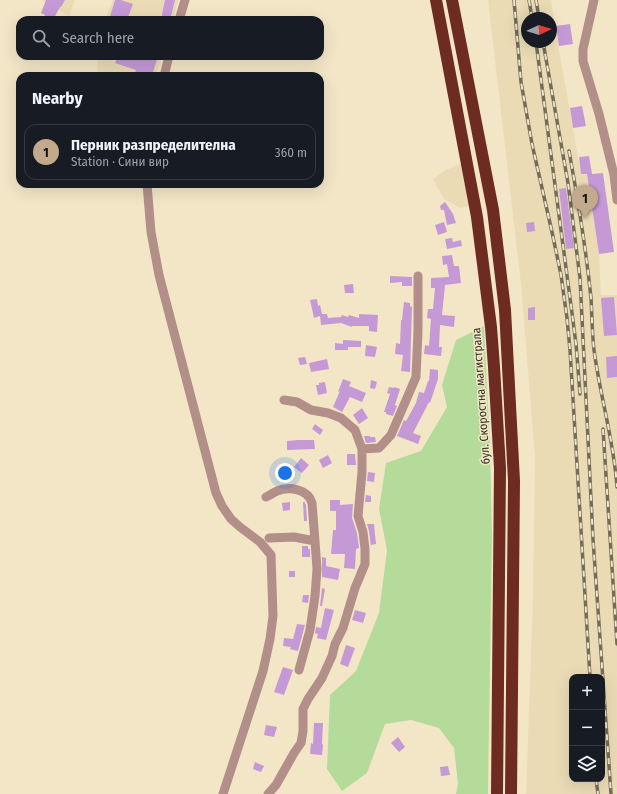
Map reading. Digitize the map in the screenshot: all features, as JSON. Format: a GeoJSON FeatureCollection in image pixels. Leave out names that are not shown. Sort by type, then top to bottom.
{"type":"FeatureCollection","features":[{"type":"Feature","properties":{"kind":"highway","name":"бул. Скоростна магистрала"},"geometry":{"type":"LineString","coordinates":[[436,0],[477,217],[494,359],[500,468],[497,794]]}},
{"type":"Feature","properties":{"kind":"highway"},"geometry":{"type":"LineString","coordinates":[[452,0],[493,210],[505,310],[514,481],[511,794]]}},
{"type":"Feature","properties":{"kind":"street"},"geometry":{"type":"LineString","coordinates":[[180,16],[185,0]]}},
{"type":"Feature","properties":{"kind":"street"},"geometry":{"type":"LineString","coordinates":[[594,0],[583,49],[583,61],[599,114],[614,175],[617,200]]}},
{"type":"Feature","properties":{"kind":"street"},"geometry":{"type":"LineString","coordinates":[[165,72],[168,60]]}},
{"type":"Feature","properties":{"kind":"street"},"geometry":{"type":"LineString","coordinates":[[147,188],[150,232],[159,275],[216,493],[222,506],[231,519],[260,542],[270,555],[273,616],[270,639],[263,672],[223,794]]}},
{"type":"Feature","properties":{"kind":"street"},"geometry":{"type":"LineString","coordinates":[[362,449],[379,448],[391,435],[416,377],[418,276]]}},
{"type":"Feature","properties":{"kind":"street"},"geometry":{"type":"LineString","coordinates":[[268,794],[276,784],[301,743],[303,731],[303,709],[322,678],[332,656],[335,644],[343,628],[355,588],[365,564],[363,532],[358,516],[362,472],[362,449],[355,430],[341,418],[328,413],[311,410],[297,402],[284,400]]}},
{"type":"Feature","properties":{"kind":"street"},"geometry":{"type":"LineString","coordinates":[[266,498],[278,490],[288,489],[297,490],[307,494],[311,498],[312,503],[317,569],[315,596],[310,630],[299,670]]}},
{"type":"Feature","properties":{"kind":"street"},"geometry":{"type":"LineString","coordinates":[[269,538],[294,537],[315,541]]}},
{"type":"Feature","properties":{"kind":"shaded area"},"geometry":{"type":"Polygon","coordinates":[[[42,0],[75,0],[69,16],[42,0]]]}},
{"type":"Feature","properties":{"kind":"shaded area"},"geometry":{"type":"Polygon","coordinates":[[[113,0],[178,0],[174,16],[107,16],[113,0]]]}},
{"type":"Feature","properties":{"kind":"shaded area"},"geometry":{"type":"Polygon","coordinates":[[[488,0],[551,0],[553,12],[521,12],[521,48],[557,48],[557,38],[581,174],[587,175],[599,254],[601,295],[617,295],[617,794],[526,794],[533,597],[535,456],[521,284],[488,0]]]}},
{"type":"Feature","properties":{"kind":"shaded area"},"geometry":{"type":"Polygon","coordinates":[[[97,60],[161,60],[157,72],[98,72],[97,60]]]}},
{"type":"Feature","properties":{"kind":"shaded area"},"geometry":{"type":"Polygon","coordinates":[[[461,164],[469,206],[460,208],[444,199],[433,179],[446,170],[461,164]]]}},
{"type":"Feature","properties":{"kind":"green space"},"geometry":{"type":"Polygon","coordinates":[[[484,326],[490,447],[492,536],[488,794],[456,794],[458,784],[454,748],[439,728],[411,720],[385,724],[367,773],[342,791],[327,769],[330,695],[356,671],[379,613],[387,550],[379,509],[386,463],[421,451],[447,407],[442,385],[456,340],[484,326]]]}},
{"type":"Feature","properties":{"kind":"building"},"geometry":{"type":"Polygon","coordinates":[[[46,0],[65,0],[55,16],[45,16],[41,13],[46,0]]]}},
{"type":"Feature","properties":{"kind":"building"},"geometry":{"type":"Polygon","coordinates":[[[115,0],[121,0],[133,4],[128,16],[110,16],[115,0]]]}},
{"type":"Feature","properties":{"kind":"building"},"geometry":{"type":"Polygon","coordinates":[[[165,0],[175,0],[171,16],[162,16],[165,0]]]}},
{"type":"Feature","properties":{"kind":"building"},"geometry":{"type":"Polygon","coordinates":[[[570,24],[573,44],[559,46],[557,26],[570,24]]]}},
{"type":"Feature","properties":{"kind":"building"},"geometry":{"type":"Polygon","coordinates":[[[116,60],[157,60],[153,72],[135,72],[136,70],[115,63],[116,60]]]}},
{"type":"Feature","properties":{"kind":"building"},"geometry":{"type":"Polygon","coordinates":[[[582,106],[586,126],[573,128],[570,108],[582,106]]]}},
{"type":"Feature","properties":{"kind":"building"},"geometry":{"type":"Polygon","coordinates":[[[589,156],[592,174],[603,173],[614,252],[599,254],[587,174],[581,174],[579,157],[589,156]]]}},
{"type":"Feature","properties":{"kind":"building"},"geometry":{"type":"Polygon","coordinates":[[[566,188],[574,248],[566,249],[559,189],[566,188]]]}},
{"type":"Feature","properties":{"kind":"building"},"geometry":{"type":"Polygon","coordinates":[[[445,202],[453,214],[456,223],[447,225],[444,210],[441,210],[440,206],[445,202]]]}},
{"type":"Feature","properties":{"kind":"building"},"geometry":{"type":"Polygon","coordinates":[[[444,222],[447,232],[438,235],[435,225],[444,222]]]}},
{"type":"Feature","properties":{"kind":"building"},"geometry":{"type":"Polygon","coordinates":[[[534,222],[535,231],[527,232],[526,223],[534,222]]]}},
{"type":"Feature","properties":{"kind":"building"},"geometry":{"type":"Polygon","coordinates":[[[452,238],[453,242],[461,240],[462,246],[447,249],[445,239],[452,238]]]}},
{"type":"Feature","properties":{"kind":"building"},"geometry":{"type":"Polygon","coordinates":[[[452,255],[454,266],[459,266],[461,283],[445,285],[442,315],[455,316],[454,327],[440,325],[439,347],[442,347],[441,356],[424,354],[425,345],[429,346],[431,319],[427,318],[428,309],[433,309],[435,288],[431,288],[431,278],[449,277],[447,264],[443,265],[442,256],[452,255]]]}},
{"type":"Feature","properties":{"kind":"building"},"geometry":{"type":"Polygon","coordinates":[[[390,276],[412,277],[412,286],[402,286],[402,282],[390,283],[390,276]]]}},
{"type":"Feature","properties":{"kind":"building"},"geometry":{"type":"Polygon","coordinates":[[[353,284],[354,293],[345,293],[344,285],[353,284]]]}},
{"type":"Feature","properties":{"kind":"building"},"geometry":{"type":"Polygon","coordinates":[[[614,297],[617,335],[604,336],[601,298],[614,297]]]}},
{"type":"Feature","properties":{"kind":"building"},"geometry":{"type":"Polygon","coordinates":[[[317,299],[318,306],[320,305],[322,314],[327,314],[328,318],[341,317],[342,315],[348,317],[349,315],[359,318],[359,314],[378,315],[377,332],[369,331],[369,326],[352,327],[341,323],[321,325],[320,316],[314,318],[310,300],[317,299]]]}},
{"type":"Feature","properties":{"kind":"building"},"geometry":{"type":"Polygon","coordinates":[[[404,302],[410,303],[410,306],[412,307],[410,372],[401,371],[403,355],[395,354],[396,343],[400,344],[401,320],[404,302]]]}},
{"type":"Feature","properties":{"kind":"building"},"geometry":{"type":"Polygon","coordinates":[[[535,307],[535,320],[528,320],[528,308],[535,307]]]}},
{"type":"Feature","properties":{"kind":"building"},"geometry":{"type":"Polygon","coordinates":[[[343,340],[361,341],[361,347],[348,347],[348,350],[335,350],[335,343],[343,344],[343,340]]]}},
{"type":"Feature","properties":{"kind":"building"},"geometry":{"type":"Polygon","coordinates":[[[366,345],[377,347],[375,357],[365,356],[366,345]]]}},
{"type":"Feature","properties":{"kind":"building"},"geometry":{"type":"Polygon","coordinates":[[[617,356],[617,377],[607,378],[606,357],[617,356]]]}},
{"type":"Feature","properties":{"kind":"building"},"geometry":{"type":"Polygon","coordinates":[[[305,357],[307,364],[300,365],[298,358],[305,357]]]}},
{"type":"Feature","properties":{"kind":"building"},"geometry":{"type":"Polygon","coordinates":[[[327,359],[329,369],[311,372],[309,363],[327,359]]]}},
{"type":"Feature","properties":{"kind":"building"},"geometry":{"type":"Polygon","coordinates":[[[430,369],[438,370],[438,379],[430,403],[429,402],[413,433],[421,436],[418,444],[397,436],[404,420],[406,421],[416,403],[419,392],[424,393],[429,381],[430,369]]]}},
{"type":"Feature","properties":{"kind":"building"},"geometry":{"type":"Polygon","coordinates":[[[343,379],[351,382],[349,386],[366,393],[362,402],[350,397],[342,412],[333,407],[340,391],[338,392],[343,379]]]}},
{"type":"Feature","properties":{"kind":"building"},"geometry":{"type":"Polygon","coordinates":[[[371,380],[377,382],[375,389],[370,388],[371,380]]]}},
{"type":"Feature","properties":{"kind":"building"},"geometry":{"type":"Polygon","coordinates":[[[325,382],[327,393],[318,395],[316,385],[325,382]]]}},
{"type":"Feature","properties":{"kind":"building"},"geometry":{"type":"Polygon","coordinates":[[[389,387],[400,389],[395,405],[397,406],[393,416],[384,412],[390,394],[387,393],[389,387]]]}},
{"type":"Feature","properties":{"kind":"building"},"geometry":{"type":"Polygon","coordinates":[[[362,408],[368,418],[359,424],[353,415],[362,408]]]}},
{"type":"Feature","properties":{"kind":"building"},"geometry":{"type":"Polygon","coordinates":[[[315,424],[323,430],[320,435],[312,429],[315,424]]]}},
{"type":"Feature","properties":{"kind":"building"},"geometry":{"type":"Polygon","coordinates":[[[364,436],[375,437],[376,442],[366,443],[364,436]]]}},
{"type":"Feature","properties":{"kind":"building"},"geometry":{"type":"Polygon","coordinates":[[[314,440],[315,449],[287,450],[287,441],[314,440]]]}},
{"type":"Feature","properties":{"kind":"building"},"geometry":{"type":"Polygon","coordinates":[[[347,454],[355,454],[356,465],[347,465],[347,454]]]}},
{"type":"Feature","properties":{"kind":"building"},"geometry":{"type":"Polygon","coordinates":[[[328,455],[332,463],[323,468],[319,460],[328,455]]]}},
{"type":"Feature","properties":{"kind":"building"},"geometry":{"type":"Polygon","coordinates":[[[301,458],[309,465],[302,473],[294,467],[301,458]]]}},
{"type":"Feature","properties":{"kind":"building"},"geometry":{"type":"Polygon","coordinates":[[[368,472],[375,473],[374,482],[367,481],[368,472]]]}},
{"type":"Feature","properties":{"kind":"building"},"geometry":{"type":"Polygon","coordinates":[[[366,495],[371,496],[371,502],[365,502],[366,495]]]}},
{"type":"Feature","properties":{"kind":"building"},"geometry":{"type":"Polygon","coordinates":[[[330,500],[340,500],[340,505],[353,504],[352,518],[357,533],[359,548],[356,549],[355,569],[344,568],[345,554],[331,554],[333,530],[336,530],[336,511],[330,511],[330,500]]]}},
{"type":"Feature","properties":{"kind":"building"},"geometry":{"type":"Polygon","coordinates":[[[304,501],[306,505],[307,521],[304,521],[304,501]]]}},
{"type":"Feature","properties":{"kind":"building"},"geometry":{"type":"Polygon","coordinates":[[[290,502],[290,510],[283,511],[282,503],[290,502]]]}},
{"type":"Feature","properties":{"kind":"building"},"geometry":{"type":"Polygon","coordinates":[[[367,524],[374,524],[376,544],[371,545],[371,547],[369,531],[367,524]]]}},
{"type":"Feature","properties":{"kind":"building"},"geometry":{"type":"Polygon","coordinates":[[[302,546],[308,546],[308,549],[310,549],[310,557],[302,557],[302,546]]]}},
{"type":"Feature","properties":{"kind":"building"},"geometry":{"type":"Polygon","coordinates":[[[322,557],[326,558],[326,566],[340,569],[338,580],[322,577],[322,557]]]}},
{"type":"Feature","properties":{"kind":"building"},"geometry":{"type":"Polygon","coordinates":[[[289,571],[295,571],[295,577],[289,577],[289,571]]]}},
{"type":"Feature","properties":{"kind":"building"},"geometry":{"type":"Polygon","coordinates":[[[322,588],[325,589],[322,606],[320,606],[322,588]]]}},
{"type":"Feature","properties":{"kind":"building"},"geometry":{"type":"Polygon","coordinates":[[[303,595],[309,595],[308,603],[302,602],[303,595]]]}},
{"type":"Feature","properties":{"kind":"building"},"geometry":{"type":"Polygon","coordinates":[[[325,608],[334,610],[326,640],[317,638],[318,634],[315,633],[316,627],[321,628],[325,608]]]}},
{"type":"Feature","properties":{"kind":"building"},"geometry":{"type":"Polygon","coordinates":[[[355,610],[366,613],[363,623],[352,620],[355,610]]]}},
{"type":"Feature","properties":{"kind":"building"},"geometry":{"type":"Polygon","coordinates":[[[297,624],[305,625],[298,651],[290,649],[291,647],[283,646],[284,638],[293,639],[297,624]]]}},
{"type":"Feature","properties":{"kind":"building"},"geometry":{"type":"Polygon","coordinates":[[[346,645],[355,648],[348,667],[340,664],[346,645]]]}},
{"type":"Feature","properties":{"kind":"building"},"geometry":{"type":"Polygon","coordinates":[[[283,667],[293,670],[284,695],[274,692],[283,667]]]}},
{"type":"Feature","properties":{"kind":"building"},"geometry":{"type":"Polygon","coordinates":[[[314,723],[323,723],[322,755],[310,754],[311,743],[313,744],[314,723]]]}},
{"type":"Feature","properties":{"kind":"building"},"geometry":{"type":"Polygon","coordinates":[[[266,725],[277,727],[274,737],[264,735],[266,725]]]}},
{"type":"Feature","properties":{"kind":"building"},"geometry":{"type":"Polygon","coordinates":[[[398,737],[405,747],[399,752],[391,743],[398,737]]]}},
{"type":"Feature","properties":{"kind":"building"},"geometry":{"type":"Polygon","coordinates":[[[255,762],[264,766],[261,772],[253,769],[255,762]]]}},
{"type":"Feature","properties":{"kind":"building"},"geometry":{"type":"Polygon","coordinates":[[[448,766],[450,775],[441,776],[440,767],[448,766]]]}},
{"type":"Feature","properties":{"kind":"railway"},"geometry":{"type":"LineString","coordinates":[[514,0],[521,82],[532,144],[561,275],[567,318],[590,674]]}},
{"type":"Feature","properties":{"kind":"railway"},"geometry":{"type":"LineString","coordinates":[[529,0],[531,12]]}},
{"type":"Feature","properties":{"kind":"railway"},"geometry":{"type":"LineString","coordinates":[[536,0],[538,12]]}},
{"type":"Feature","properties":{"kind":"railway"},"geometry":{"type":"LineString","coordinates":[[537,48],[576,344],[580,394]]}},
{"type":"Feature","properties":{"kind":"railway"},"geometry":{"type":"LineString","coordinates":[[544,48],[568,183],[580,278],[593,539],[611,794]]}},
{"type":"Feature","properties":{"kind":"railway"},"geometry":{"type":"LineString","coordinates":[[569,151],[587,261],[594,350],[613,453],[617,487]]}},
{"type":"Feature","properties":{"kind":"railway"},"geometry":{"type":"LineString","coordinates":[[603,429],[617,644]]}},
{"type":"Feature","properties":{"kind":"railway"},"geometry":{"type":"LineString","coordinates":[[596,782],[598,794]]}},
{"type":"Feature","properties":{"kind":"place","name":"Перник разпределителна"},"geometry":{"type":"Point","coordinates":[585,218]}}]}
